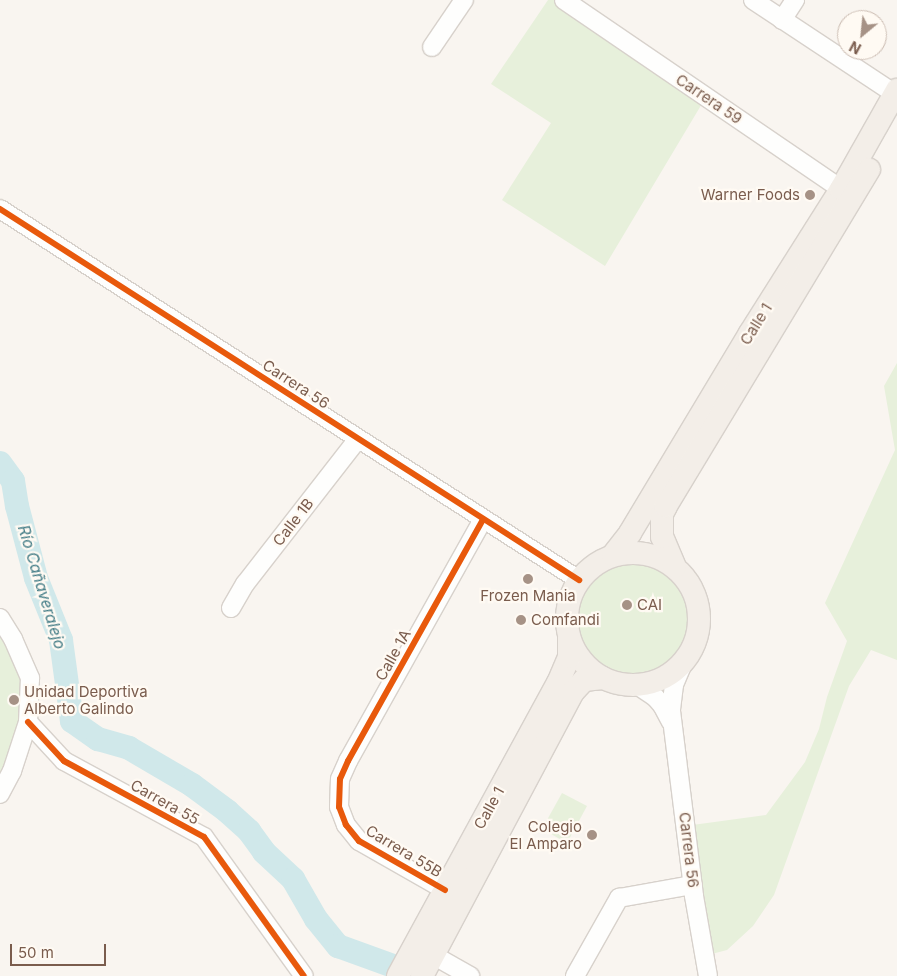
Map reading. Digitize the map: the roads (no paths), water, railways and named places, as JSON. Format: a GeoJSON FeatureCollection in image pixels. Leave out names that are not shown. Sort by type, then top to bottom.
{"type":"FeatureCollection","features":[{"type":"Feature","properties":{"kind":"main road","name":"Calle 1"},"geometry":{"type":"LineString","coordinates":[[675,568],[662,536],[662,514],[763,343],[847,193],[896,92]]}},
{"type":"Feature","properties":{"kind":"main road","name":"Calle 1"},"geometry":{"type":"LineString","coordinates":[[613,555],[630,533],[750,333],[897,122]]}},
{"type":"Feature","properties":{"kind":"main road"},"geometry":{"type":"LineString","coordinates":[[645,554],[664,560],[675,568],[687,581],[693,592],[699,616],[696,640],[684,661],[663,678],[637,685],[623,684],[603,678],[584,663],[569,636],[567,610],[570,598],[579,580],[594,565],[613,555],[645,554]]}},
{"type":"Feature","properties":{"kind":"main road","name":"Calle 1"},"geometry":{"type":"LineString","coordinates":[[423,963],[444,890],[566,667],[569,657],[569,636]]}},
{"type":"Feature","properties":{"kind":"main road","name":"Calle 1"},"geometry":{"type":"LineString","coordinates":[[398,976],[423,963],[573,692],[584,680],[603,678]]}},
{"type":"Feature","properties":{"kind":"street"},"geometry":{"type":"LineString","coordinates":[[432,47],[464,0]]}},
{"type":"Feature","properties":{"kind":"street","name":"Carrera 59"},"geometry":{"type":"LineString","coordinates":[[564,0],[847,193]]}},
{"type":"Feature","properties":{"kind":"street"},"geometry":{"type":"LineString","coordinates":[[753,0],[896,92]]}},
{"type":"Feature","properties":{"kind":"street"},"geometry":{"type":"LineString","coordinates":[[782,20],[795,0]]}},
{"type":"Feature","properties":{"kind":"street","name":"Carrera 56"},"geometry":{"type":"LineString","coordinates":[[0,210],[579,580]]}},
{"type":"Feature","properties":{"kind":"street","name":"Calle 1B"},"geometry":{"type":"LineString","coordinates":[[231,608],[245,584],[358,439]]}},
{"type":"Feature","properties":{"kind":"street","name":"Calle 1A"},"geometry":{"type":"LineString","coordinates":[[339,807],[340,779],[348,761],[483,519]]}},
{"type":"Feature","properties":{"kind":"street"},"geometry":{"type":"LineString","coordinates":[[0,618],[13,639],[30,678],[28,722],[12,771],[0,794]]}},
{"type":"Feature","properties":{"kind":"street","name":"Carrera 56"},"geometry":{"type":"LineString","coordinates":[[684,661],[671,698],[672,724],[693,885],[708,976]]}},
{"type":"Feature","properties":{"kind":"street","name":"Carrera 56"},"geometry":{"type":"LineString","coordinates":[[637,685],[662,705],[672,724]]}},
{"type":"Feature","properties":{"kind":"street","name":"Carrera 55"},"geometry":{"type":"LineString","coordinates":[[28,722],[64,761],[204,838],[304,976]]}},
{"type":"Feature","properties":{"kind":"street","name":"Carrera 55B"},"geometry":{"type":"LineString","coordinates":[[339,807],[346,825],[359,842],[444,890]]}},
{"type":"Feature","properties":{"kind":"street"},"geometry":{"type":"LineString","coordinates":[[575,976],[619,898],[693,885]]}},
{"type":"Feature","properties":{"kind":"street"},"geometry":{"type":"LineString","coordinates":[[423,963],[470,976]]}},
{"type":"Feature","properties":{"kind":"waterway","name":"Río Cañaveralejo"},"geometry":{"type":"LineString","coordinates":[[0,463],[13,481],[17,506],[36,578],[61,640],[72,721],[98,739],[129,748],[192,785],[227,811],[249,831],[264,852],[293,879],[316,919],[338,946],[421,976]]}},
{"type":"Feature","properties":{"kind":"place","name":"Warner Foods"},"geometry":{"type":"Point","coordinates":[810,195]}},
{"type":"Feature","properties":{"kind":"place","name":"Frozen Mania"},"geometry":{"type":"Point","coordinates":[528,579]}},
{"type":"Feature","properties":{"kind":"place","name":"CAI"},"geometry":{"type":"Point","coordinates":[627,605]}},
{"type":"Feature","properties":{"kind":"place","name":"Comfandi"},"geometry":{"type":"Point","coordinates":[521,620]}},
{"type":"Feature","properties":{"kind":"place","name":"Unidad Deportiva Alberto Galindo"},"geometry":{"type":"Point","coordinates":[14,700]}},
{"type":"Feature","properties":{"kind":"place","name":"Colegio El Amparo"},"geometry":{"type":"Point","coordinates":[592,835]}}]}
